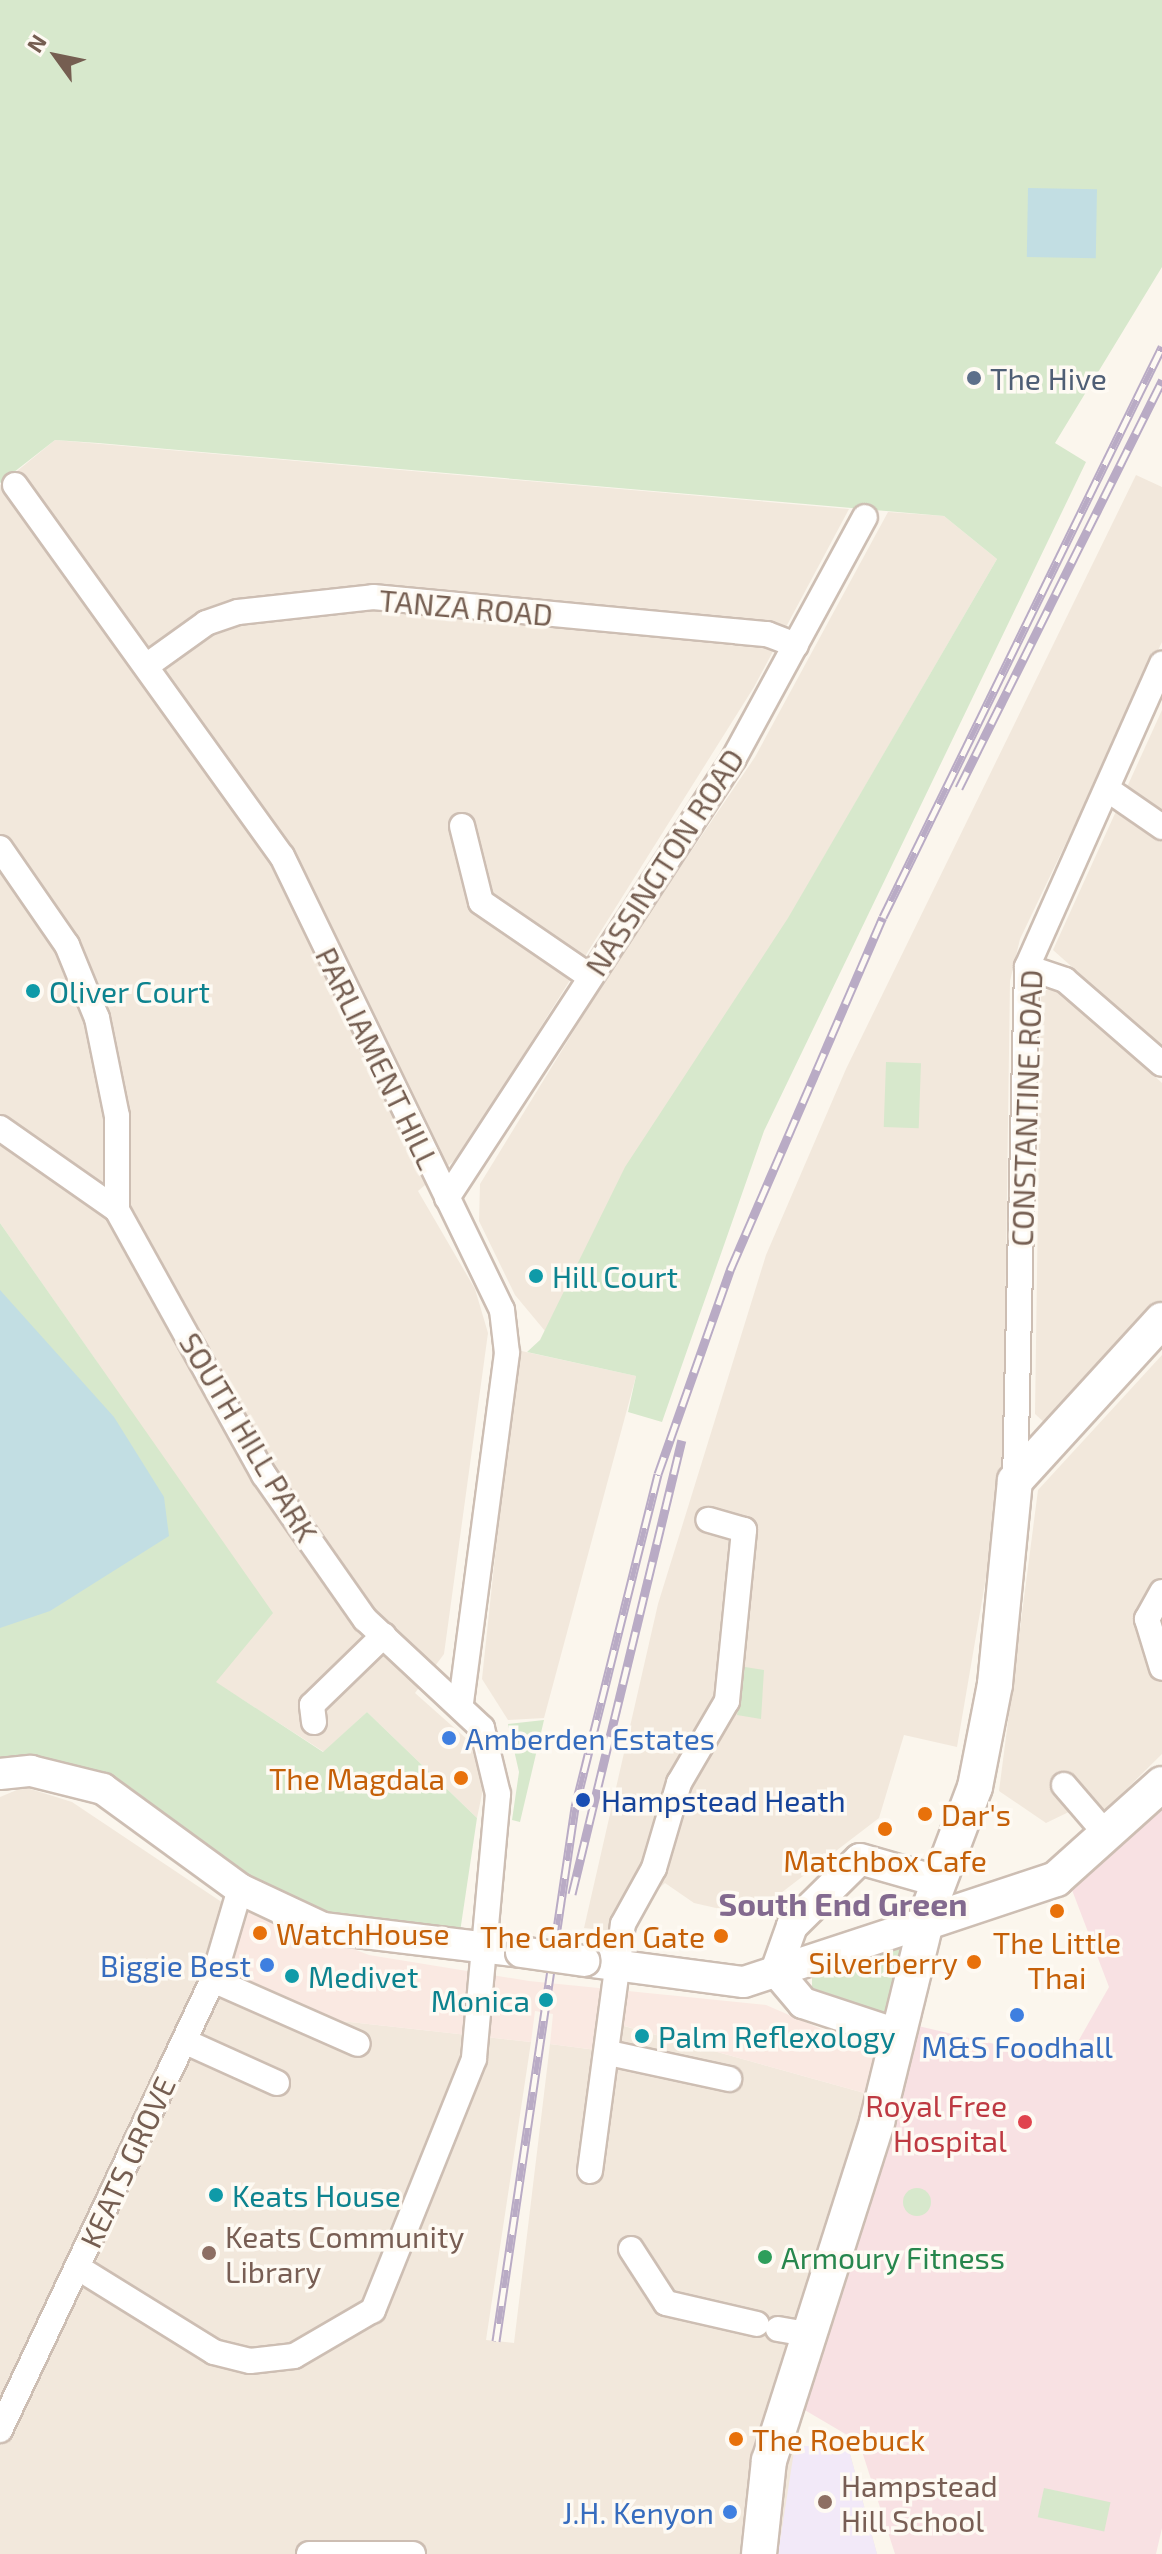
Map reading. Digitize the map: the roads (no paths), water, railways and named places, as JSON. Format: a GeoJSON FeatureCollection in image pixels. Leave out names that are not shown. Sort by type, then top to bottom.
{"type":"FeatureCollection","features":[{"type":"Feature","properties":{"kind":"main road"},"geometry":{"type":"LineString","coordinates":[[759,2554],[781,2329],[900,2035],[927,1922],[975,1787],[989,1716],[1015,1481],[1031,1442],[1162,1320]]}},
{"type":"Feature","properties":{"kind":"main road"},"geometry":{"type":"LineString","coordinates":[[927,1922],[1056,1879],[1162,1784]]}},
{"type":"Feature","properties":{"kind":"main road"},"geometry":{"type":"LineString","coordinates":[[940,1882],[967,1909]]}},
{"type":"Feature","properties":{"kind":"street","name":"PARLIAMENT HILL"},"geometry":{"type":"LineString","coordinates":[[15,485],[149,664],[282,856],[495,1294],[507,1341],[461,1704]]}},
{"type":"Feature","properties":{"kind":"street","name":"NASSINGTON ROAD"},"geometry":{"type":"LineString","coordinates":[[447,1198],[734,758],[865,517]]}},
{"type":"Feature","properties":{"kind":"street","name":"TANZA ROAD"},"geometry":{"type":"LineString","coordinates":[[149,664],[206,623],[238,612],[373,597],[767,634],[796,645]]}},
{"type":"Feature","properties":{"kind":"street","name":"CONSTANTINE ROAD"},"geometry":{"type":"LineString","coordinates":[[1031,1442],[1027,967],[1162,664]]}},
{"type":"Feature","properties":{"kind":"street"},"geometry":{"type":"LineString","coordinates":[[1107,789],[1162,827]]}},
{"type":"Feature","properties":{"kind":"street"},"geometry":{"type":"LineString","coordinates":[[462,826],[481,902],[589,976]]}},
{"type":"Feature","properties":{"kind":"street"},"geometry":{"type":"LineString","coordinates":[[0,848],[67,945],[97,1018],[117,1116],[117,1210]]}},
{"type":"Feature","properties":{"kind":"street"},"geometry":{"type":"LineString","coordinates":[[1027,967],[1065,980],[1162,1064]]}},
{"type":"Feature","properties":{"kind":"street"},"geometry":{"type":"LineString","coordinates":[[0,1128],[117,1210]]}},
{"type":"Feature","properties":{"kind":"street","name":"SOUTH HILL PARK"},"geometry":{"type":"LineString","coordinates":[[77,2267],[214,2352],[238,2358],[294,2356],[345,2332],[373,2310],[391,2280],[474,2059],[498,1794],[482,1728],[461,1704],[365,1619],[264,1475],[117,1210]]}},
{"type":"Feature","properties":{"kind":"street"},"geometry":{"type":"LineString","coordinates":[[590,2171],[609,2053],[623,1924],[654,1868],[679,1783],[727,1701],[744,1530],[708,1520]]}},
{"type":"Feature","properties":{"kind":"street"},"geometry":{"type":"LineString","coordinates":[[1162,1592],[1147,1619],[1162,1668]]}},
{"type":"Feature","properties":{"kind":"street"},"geometry":{"type":"LineString","coordinates":[[314,1722],[312,1705],[384,1635]]}},
{"type":"Feature","properties":{"kind":"street"},"geometry":{"type":"LineString","coordinates":[[0,1774],[31,1771],[103,1789],[240,1889],[323,1928],[486,1947],[729,1982],[776,1971],[927,1922]]}},
{"type":"Feature","properties":{"kind":"street"},"geometry":{"type":"LineString","coordinates":[[1064,1785],[1107,1835]]}},
{"type":"Feature","properties":{"kind":"street"},"geometry":{"type":"LineString","coordinates":[[776,1971],[792,1926],[860,1859],[940,1882]]}},
{"type":"Feature","properties":{"kind":"street","name":"KEATS GROVE"},"geometry":{"type":"LineString","coordinates":[[0,2430],[213,1980],[240,1889]]}},
{"type":"Feature","properties":{"kind":"street"},"geometry":{"type":"LineString","coordinates":[[776,1971],[803,2003],[900,2035]]}},
{"type":"Feature","properties":{"kind":"street"},"geometry":{"type":"LineString","coordinates":[[213,1980],[358,2044]]}},
{"type":"Feature","properties":{"kind":"street"},"geometry":{"type":"LineString","coordinates":[[184,2041],[277,2083]]}},
{"type":"Feature","properties":{"kind":"street"},"geometry":{"type":"LineString","coordinates":[[609,2053],[729,2079]]}},
{"type":"Feature","properties":{"kind":"street"},"geometry":{"type":"LineString","coordinates":[[631,2249],[666,2303],[781,2329]]}},
{"type":"Feature","properties":{"kind":"street"},"geometry":{"type":"LineString","coordinates":[[309,2554],[413,2554]]}},
{"type":"Feature","properties":{"kind":"water"},"geometry":{"type":"Polygon","coordinates":[[[1028,188],[1097,189],[1096,258],[1027,257],[1028,188]]]}},
{"type":"Feature","properties":{"kind":"water"},"geometry":{"type":"Polygon","coordinates":[[[0,1290],[114,1417],[164,1497],[169,1536],[50,1611],[0,1628],[0,1290]]]}},
{"type":"Feature","properties":{"kind":"railway"},"geometry":{"type":"LineString","coordinates":[[496,2341],[575,1807],[658,1474],[731,1268],[883,917],[1162,347]]}},
{"type":"Feature","properties":{"kind":"railway"},"geometry":{"type":"LineString","coordinates":[[959,788],[1162,380]]}},
{"type":"Feature","properties":{"kind":"railway"},"geometry":{"type":"LineString","coordinates":[[572,1894],[682,1440]]}},
{"type":"Feature","properties":{"kind":"place","name":"The Hive"},"geometry":{"type":"Point","coordinates":[974,378]}},
{"type":"Feature","properties":{"kind":"place","name":"Oliver Court"},"geometry":{"type":"Point","coordinates":[33,991]}},
{"type":"Feature","properties":{"kind":"place","name":"Hill Court"},"geometry":{"type":"Point","coordinates":[536,1276]}},
{"type":"Feature","properties":{"kind":"place","name":"Amberden Estates"},"geometry":{"type":"Point","coordinates":[449,1738]}},
{"type":"Feature","properties":{"kind":"place","name":"The Magdala"},"geometry":{"type":"Point","coordinates":[461,1778]}},
{"type":"Feature","properties":{"kind":"place","name":"Hampstead Heath"},"geometry":{"type":"Point","coordinates":[583,1800]}},
{"type":"Feature","properties":{"kind":"place","name":"Dar's"},"geometry":{"type":"Point","coordinates":[925,1814]}},
{"type":"Feature","properties":{"kind":"place","name":"Matchbox Cafe"},"geometry":{"type":"Point","coordinates":[885,1829]}},
{"type":"Feature","properties":{"kind":"place","name":"The Little Thai"},"geometry":{"type":"Point","coordinates":[1057,1911]}},
{"type":"Feature","properties":{"kind":"place","name":"WatchHouse"},"geometry":{"type":"Point","coordinates":[260,1933]}},
{"type":"Feature","properties":{"kind":"place","name":"The Garden Gate"},"geometry":{"type":"Point","coordinates":[721,1936]}},
{"type":"Feature","properties":{"kind":"place","name":"Silverberry"},"geometry":{"type":"Point","coordinates":[974,1962]}},
{"type":"Feature","properties":{"kind":"place","name":"Biggie Best"},"geometry":{"type":"Point","coordinates":[267,1965]}},
{"type":"Feature","properties":{"kind":"place","name":"Medivet"},"geometry":{"type":"Point","coordinates":[292,1976]}},
{"type":"Feature","properties":{"kind":"place","name":"Monica"},"geometry":{"type":"Point","coordinates":[546,2000]}},
{"type":"Feature","properties":{"kind":"place","name":"M&S Foodhall"},"geometry":{"type":"Point","coordinates":[1017,2015]}},
{"type":"Feature","properties":{"kind":"place","name":"Palm Reflexology"},"geometry":{"type":"Point","coordinates":[642,2036]}},
{"type":"Feature","properties":{"kind":"place","name":"Royal Free Hospital"},"geometry":{"type":"Point","coordinates":[1025,2122]}},
{"type":"Feature","properties":{"kind":"place","name":"Keats House"},"geometry":{"type":"Point","coordinates":[216,2195]}},
{"type":"Feature","properties":{"kind":"place","name":"Keats Community Library"},"geometry":{"type":"Point","coordinates":[209,2253]}},
{"type":"Feature","properties":{"kind":"place","name":"Armoury Fitness"},"geometry":{"type":"Point","coordinates":[765,2257]}},
{"type":"Feature","properties":{"kind":"place","name":"The Roebuck"},"geometry":{"type":"Point","coordinates":[736,2439]}},
{"type":"Feature","properties":{"kind":"place","name":"Hampstead Hill School"},"geometry":{"type":"Point","coordinates":[825,2502]}},
{"type":"Feature","properties":{"kind":"place","name":"J.H. Kenyon"},"geometry":{"type":"Point","coordinates":[730,2512]}},
{"type":"Feature","properties":{"kind":"district","name":"South End Green"},"geometry":{"type":"Point","coordinates":[843,1903]}}]}
